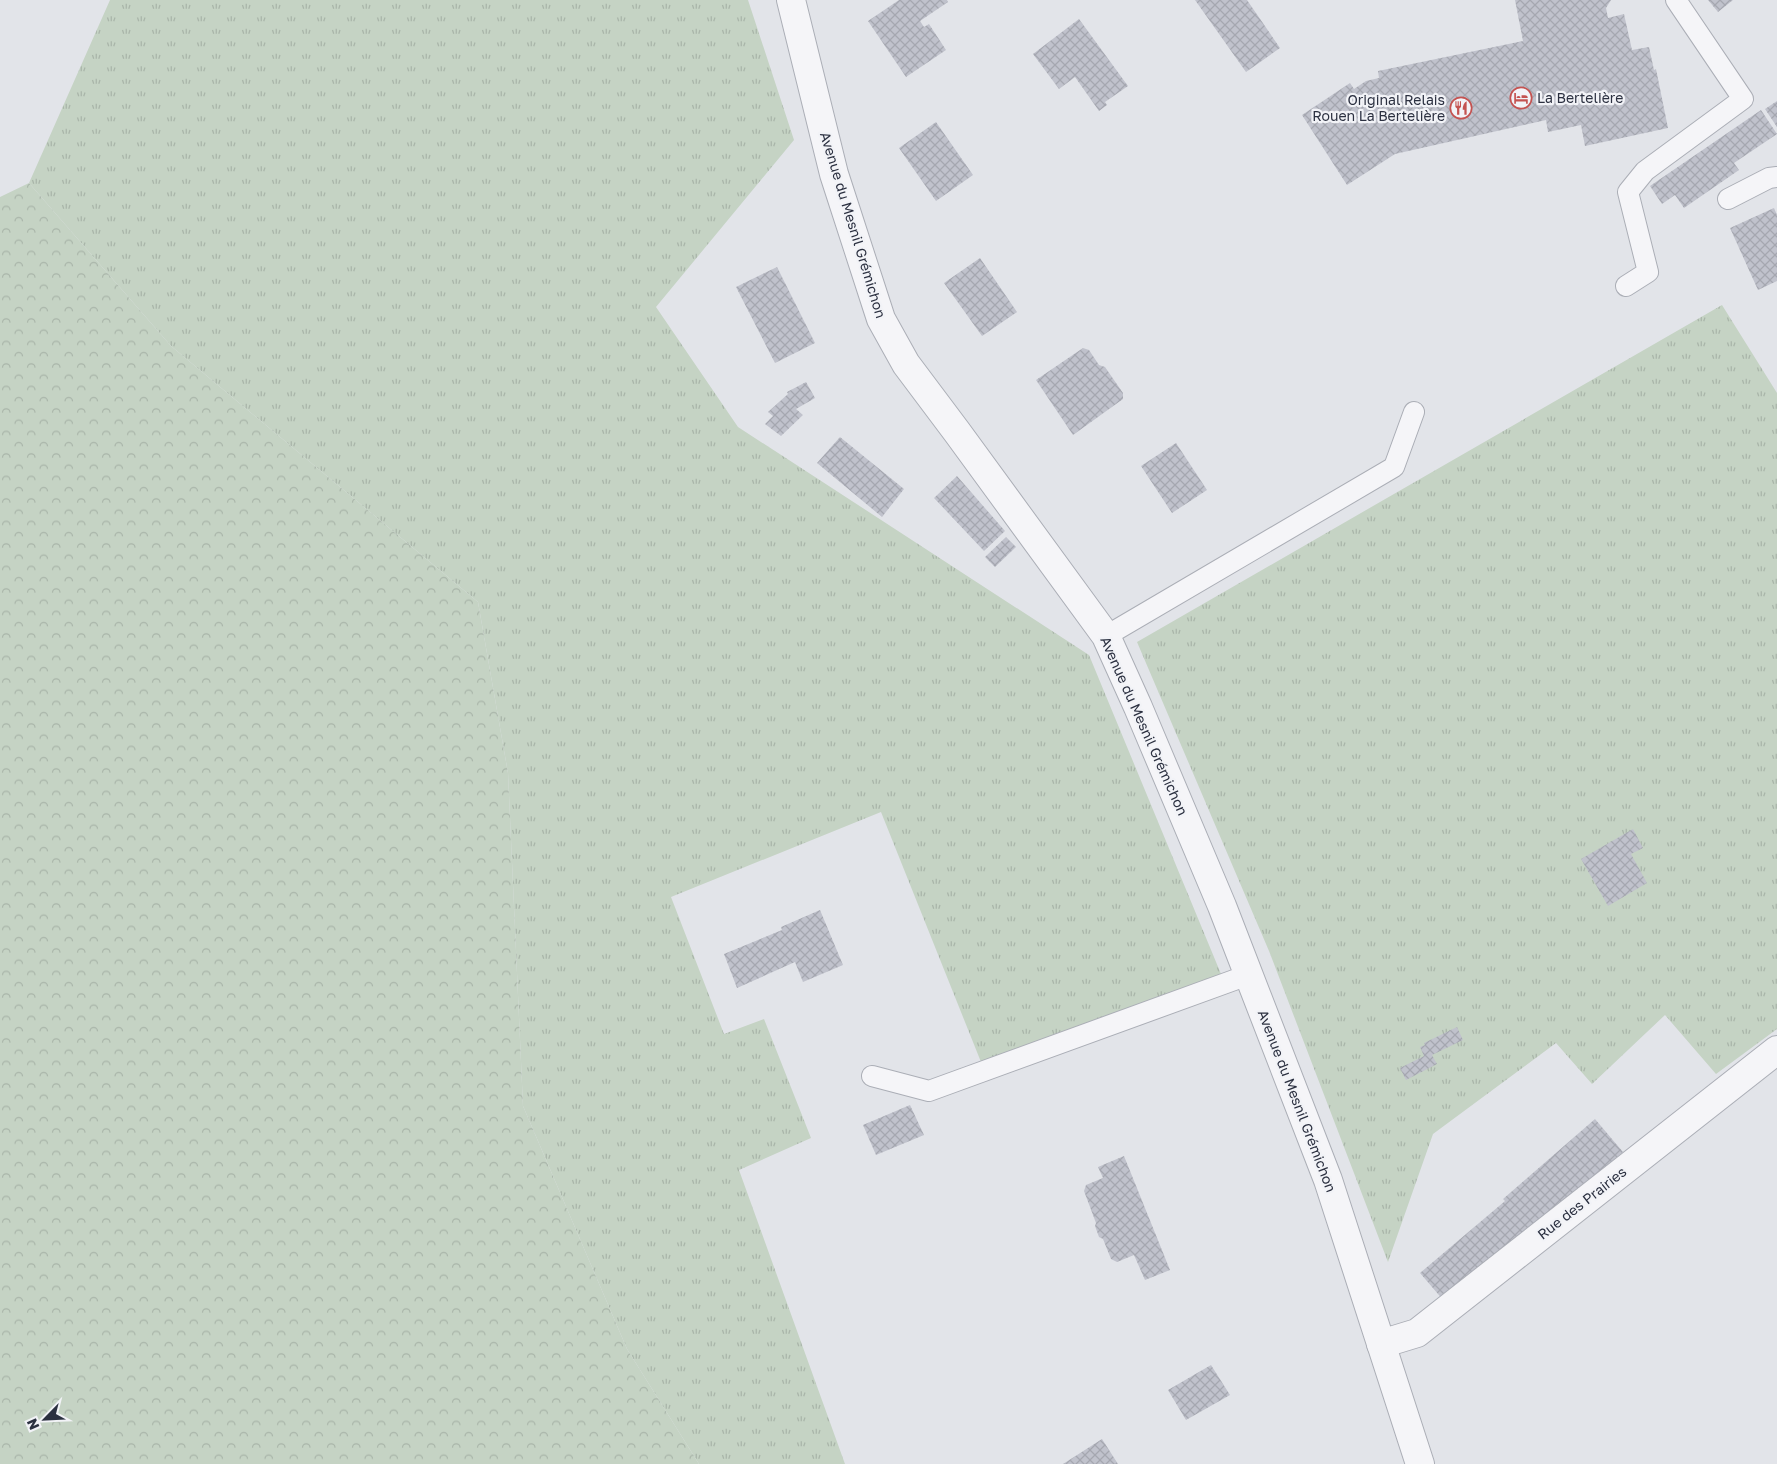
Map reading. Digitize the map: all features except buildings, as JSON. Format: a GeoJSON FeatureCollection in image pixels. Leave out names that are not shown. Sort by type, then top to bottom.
{"type":"FeatureCollection","features":[{"type":"Feature","properties":{"kind":"street","name":"Avenue du Mesnil Grémichon"},"geometry":{"type":"LineString","coordinates":[[791,0],[834,174],[881,319],[906,364],[958,432],[1106,636],[1146,725],[1222,906],[1328,1180],[1420,1464]]}},
{"type":"Feature","properties":{"kind":"street","name":"Rue des Prairies"},"geometry":{"type":"LineString","coordinates":[[1381,1344],[1417,1333],[1777,1050]]}},
{"type":"Feature","properties":{"kind":"lane"},"geometry":{"type":"LineString","coordinates":[[1626,286],[1648,272],[1628,192],[1645,171],[1743,99],[1676,0]]}},
{"type":"Feature","properties":{"kind":"lane"},"geometry":{"type":"LineString","coordinates":[[1728,199],[1769,178],[1777,178]]}},
{"type":"Feature","properties":{"kind":"lane"},"geometry":{"type":"LineString","coordinates":[[1106,636],[1394,467],[1414,412]]}},
{"type":"Feature","properties":{"kind":"lane"},"geometry":{"type":"LineString","coordinates":[[872,1076],[929,1091],[1248,975]]}},
{"type":"Feature","properties":{"kind":"green space"},"geometry":{"type":"Polygon","coordinates":[[[110,0],[748,0],[794,140],[656,307],[738,427],[1089,655],[1221,974],[981,1062],[881,812],[671,897],[724,1034],[764,1019],[811,1138],[739,1170],[845,1464],[699,1464],[627,1349],[523,1106],[508,773],[478,602],[171,346],[29,183],[110,0]]]}},
{"type":"Feature","properties":{"kind":"green space"},"geometry":{"type":"Polygon","coordinates":[[[29,183],[171,346],[478,602],[508,773],[523,1106],[627,1349],[699,1464],[0,1464],[0,197],[29,183]]]}},
{"type":"Feature","properties":{"kind":"green space"},"geometry":{"type":"Polygon","coordinates":[[[1722,305],[1777,393],[1777,1029],[1716,1074],[1665,1015],[1592,1084],[1556,1043],[1433,1134],[1388,1262],[1269,951],[1137,642],[1722,305]]]}},
{"type":"Feature","properties":{"kind":"place","name":"La Bertelière"},"geometry":{"type":"Point","coordinates":[1521,98]}},
{"type":"Feature","properties":{"kind":"place","name":"Original Relais Rouen La Bertelière"},"geometry":{"type":"Point","coordinates":[1461,108]}}]}
